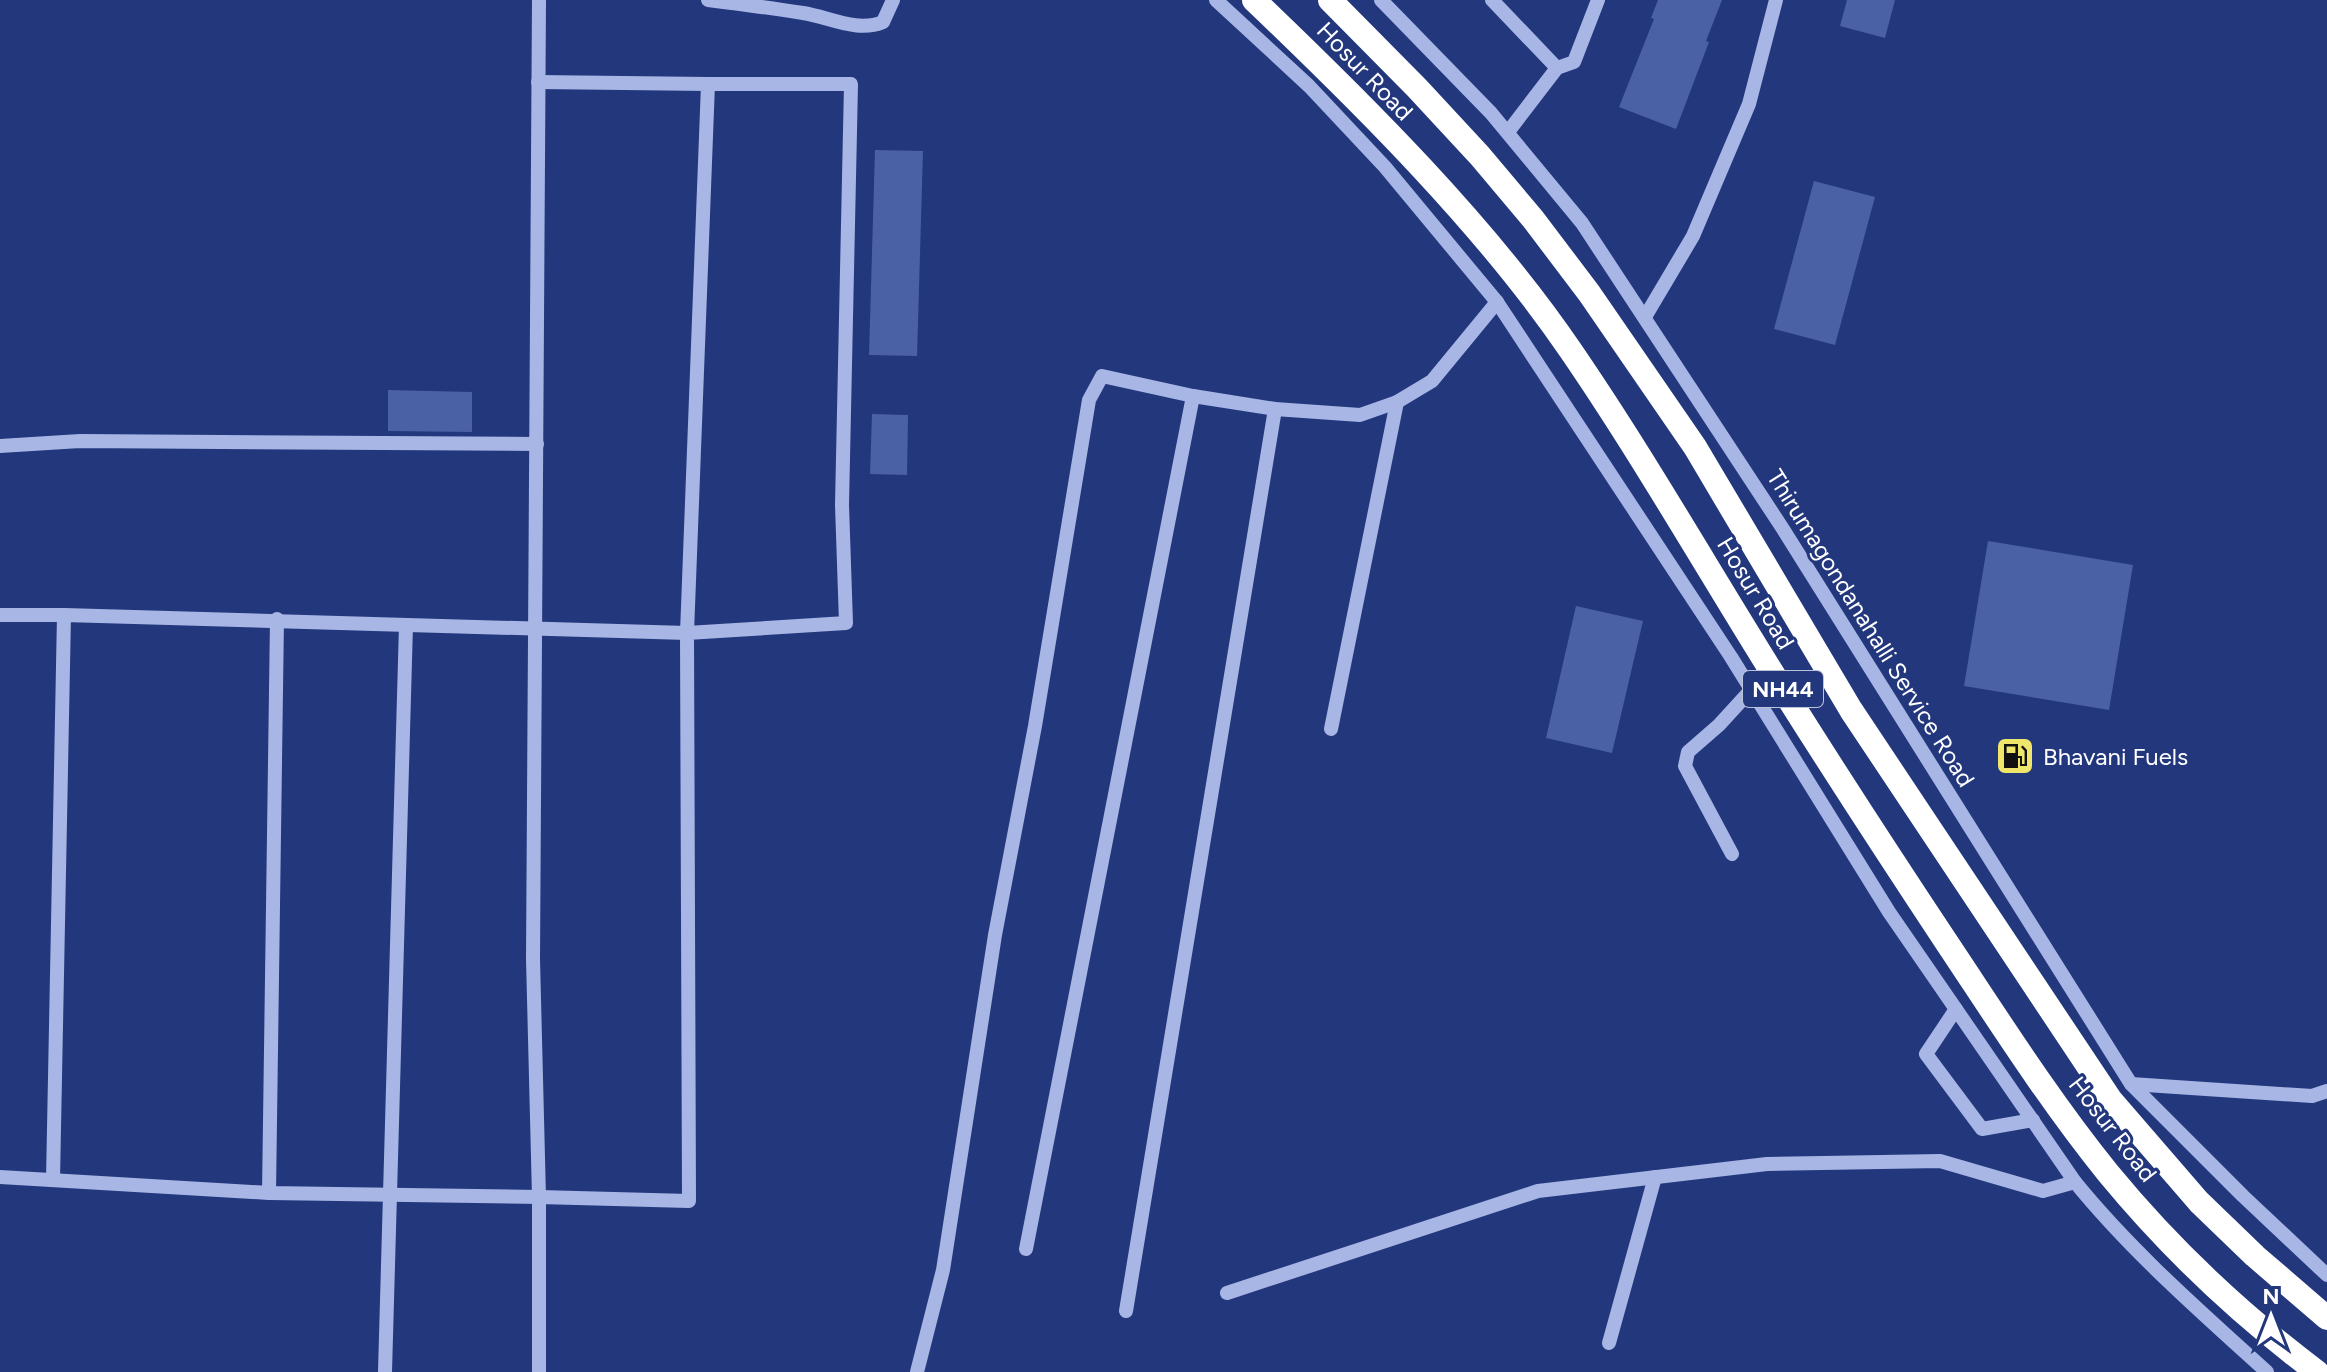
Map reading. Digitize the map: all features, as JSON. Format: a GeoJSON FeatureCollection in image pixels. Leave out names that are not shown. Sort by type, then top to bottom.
{"type":"FeatureCollection","features":[{"type":"Feature","properties":{"kind":"highway","name":"Hosur Road"},"geometry":{"type":"LineString","coordinates":[[1254,0],[1371,116],[1464,216],[1569,348],[1886,851],[2035,1076],[2109,1175],[2194,1267],[2317,1372]]}},
{"type":"Feature","properties":{"kind":"highway","name":"Hosur Road"},"geometry":{"type":"LineString","coordinates":[[1330,0],[1480,156],[1589,293],[1695,447],[1851,710],[2110,1099],[2199,1202],[2255,1256],[2327,1318]]}},
{"type":"Feature","properties":{"kind":"street"},"geometry":{"type":"LineString","coordinates":[[539,0],[533,959],[539,1197],[539,1372]]}},
{"type":"Feature","properties":{"kind":"street"},"geometry":{"type":"LineString","coordinates":[[708,0],[810,7],[852,25],[873,26],[883,22],[893,0]]}},
{"type":"Feature","properties":{"kind":"street"},"geometry":{"type":"LineString","coordinates":[[1216,0],[1309,86],[1385,167],[1497,302],[1751,690],[1889,912],[2075,1182],[2171,1285],[2267,1372]]}},
{"type":"Feature","properties":{"kind":"street","name":"Thirumagondanahalli Service Road"},"geometry":{"type":"LineString","coordinates":[[1381,0],[1508,132],[1582,223],[1783,529],[2131,1084],[2327,1275]]}},
{"type":"Feature","properties":{"kind":"street"},"geometry":{"type":"LineString","coordinates":[[1492,0],[1557,68]]}},
{"type":"Feature","properties":{"kind":"street"},"geometry":{"type":"LineString","coordinates":[[1508,132],[1557,68],[1574,62],[1598,0]]}},
{"type":"Feature","properties":{"kind":"street"},"geometry":{"type":"LineString","coordinates":[[1645,317],[1693,236],[1749,104],[1776,0]]}},
{"type":"Feature","properties":{"kind":"street"},"geometry":{"type":"LineString","coordinates":[[0,615],[277,619],[687,633],[846,623],[842,505],[851,84],[538,82]]}},
{"type":"Feature","properties":{"kind":"street"},"geometry":{"type":"LineString","coordinates":[[0,1177],[269,1193],[689,1201],[687,633],[708,84]]}},
{"type":"Feature","properties":{"kind":"street"},"geometry":{"type":"LineString","coordinates":[[917,1372],[943,1270],[995,935],[1035,726],[1089,400],[1102,376],[1193,396],[1275,409],[1360,415],[1397,402],[1432,381],[1497,302]]}},
{"type":"Feature","properties":{"kind":"street"},"geometry":{"type":"LineString","coordinates":[[1026,1249],[1193,396]]}},
{"type":"Feature","properties":{"kind":"street"},"geometry":{"type":"LineString","coordinates":[[1331,729],[1397,402]]}},
{"type":"Feature","properties":{"kind":"street"},"geometry":{"type":"LineString","coordinates":[[1126,1311],[1275,409]]}},
{"type":"Feature","properties":{"kind":"street"},"geometry":{"type":"LineString","coordinates":[[0,446],[80,441],[537,444]]}},
{"type":"Feature","properties":{"kind":"street"},"geometry":{"type":"LineString","coordinates":[[53,1180],[64,615]]}},
{"type":"Feature","properties":{"kind":"street"},"geometry":{"type":"LineString","coordinates":[[269,1193],[277,619]]}},
{"type":"Feature","properties":{"kind":"street"},"geometry":{"type":"LineString","coordinates":[[385,1372],[406,625]]}},
{"type":"Feature","properties":{"kind":"street"},"geometry":{"type":"LineString","coordinates":[[1732,854],[1685,766],[1688,752],[1719,725],[1751,690]]}},
{"type":"Feature","properties":{"kind":"street"},"geometry":{"type":"LineString","coordinates":[[1956,1009],[1926,1054],[1982,1129],[2033,1120]]}},
{"type":"Feature","properties":{"kind":"street"},"geometry":{"type":"LineString","coordinates":[[2131,1084],[2312,1096],[2327,1091]]}},
{"type":"Feature","properties":{"kind":"street"},"geometry":{"type":"LineString","coordinates":[[1227,1293],[1538,1191],[1767,1164],[1940,1161],[2043,1191],[2075,1182]]}},
{"type":"Feature","properties":{"kind":"street"},"geometry":{"type":"LineString","coordinates":[[1609,1343],[1655,1177]]}},
{"type":"Feature","properties":{"kind":"building"},"geometry":{"type":"Polygon","coordinates":[[[1658,0],[1722,0],[1676,129],[1619,107],[1654,19],[1651,18],[1658,0]]]}},
{"type":"Feature","properties":{"kind":"building"},"geometry":{"type":"Polygon","coordinates":[[[1847,0],[1895,0],[1885,38],[1840,26],[1847,0]]]}},
{"type":"Feature","properties":{"kind":"building"},"geometry":{"type":"Polygon","coordinates":[[[875,150],[923,151],[917,356],[869,355],[875,150]]]}},
{"type":"Feature","properties":{"kind":"building"},"geometry":{"type":"Polygon","coordinates":[[[1814,181],[1875,197],[1835,345],[1774,329],[1814,181]]]}},
{"type":"Feature","properties":{"kind":"building"},"geometry":{"type":"Polygon","coordinates":[[[388,390],[472,392],[472,432],[388,431],[388,390]]]}},
{"type":"Feature","properties":{"kind":"building"},"geometry":{"type":"Polygon","coordinates":[[[872,414],[908,415],[907,475],[870,474],[872,414]]]}},
{"type":"Feature","properties":{"kind":"building"},"geometry":{"type":"Polygon","coordinates":[[[1988,541],[2133,565],[2109,710],[1964,686],[1988,541]]]}},
{"type":"Feature","properties":{"kind":"building"},"geometry":{"type":"Polygon","coordinates":[[[1576,606],[1643,621],[1612,753],[1546,738],[1576,606]]]}},
{"type":"Feature","properties":{"kind":"place","name":"Bhavani Fuels"},"geometry":{"type":"Point","coordinates":[2015,756]}}]}
